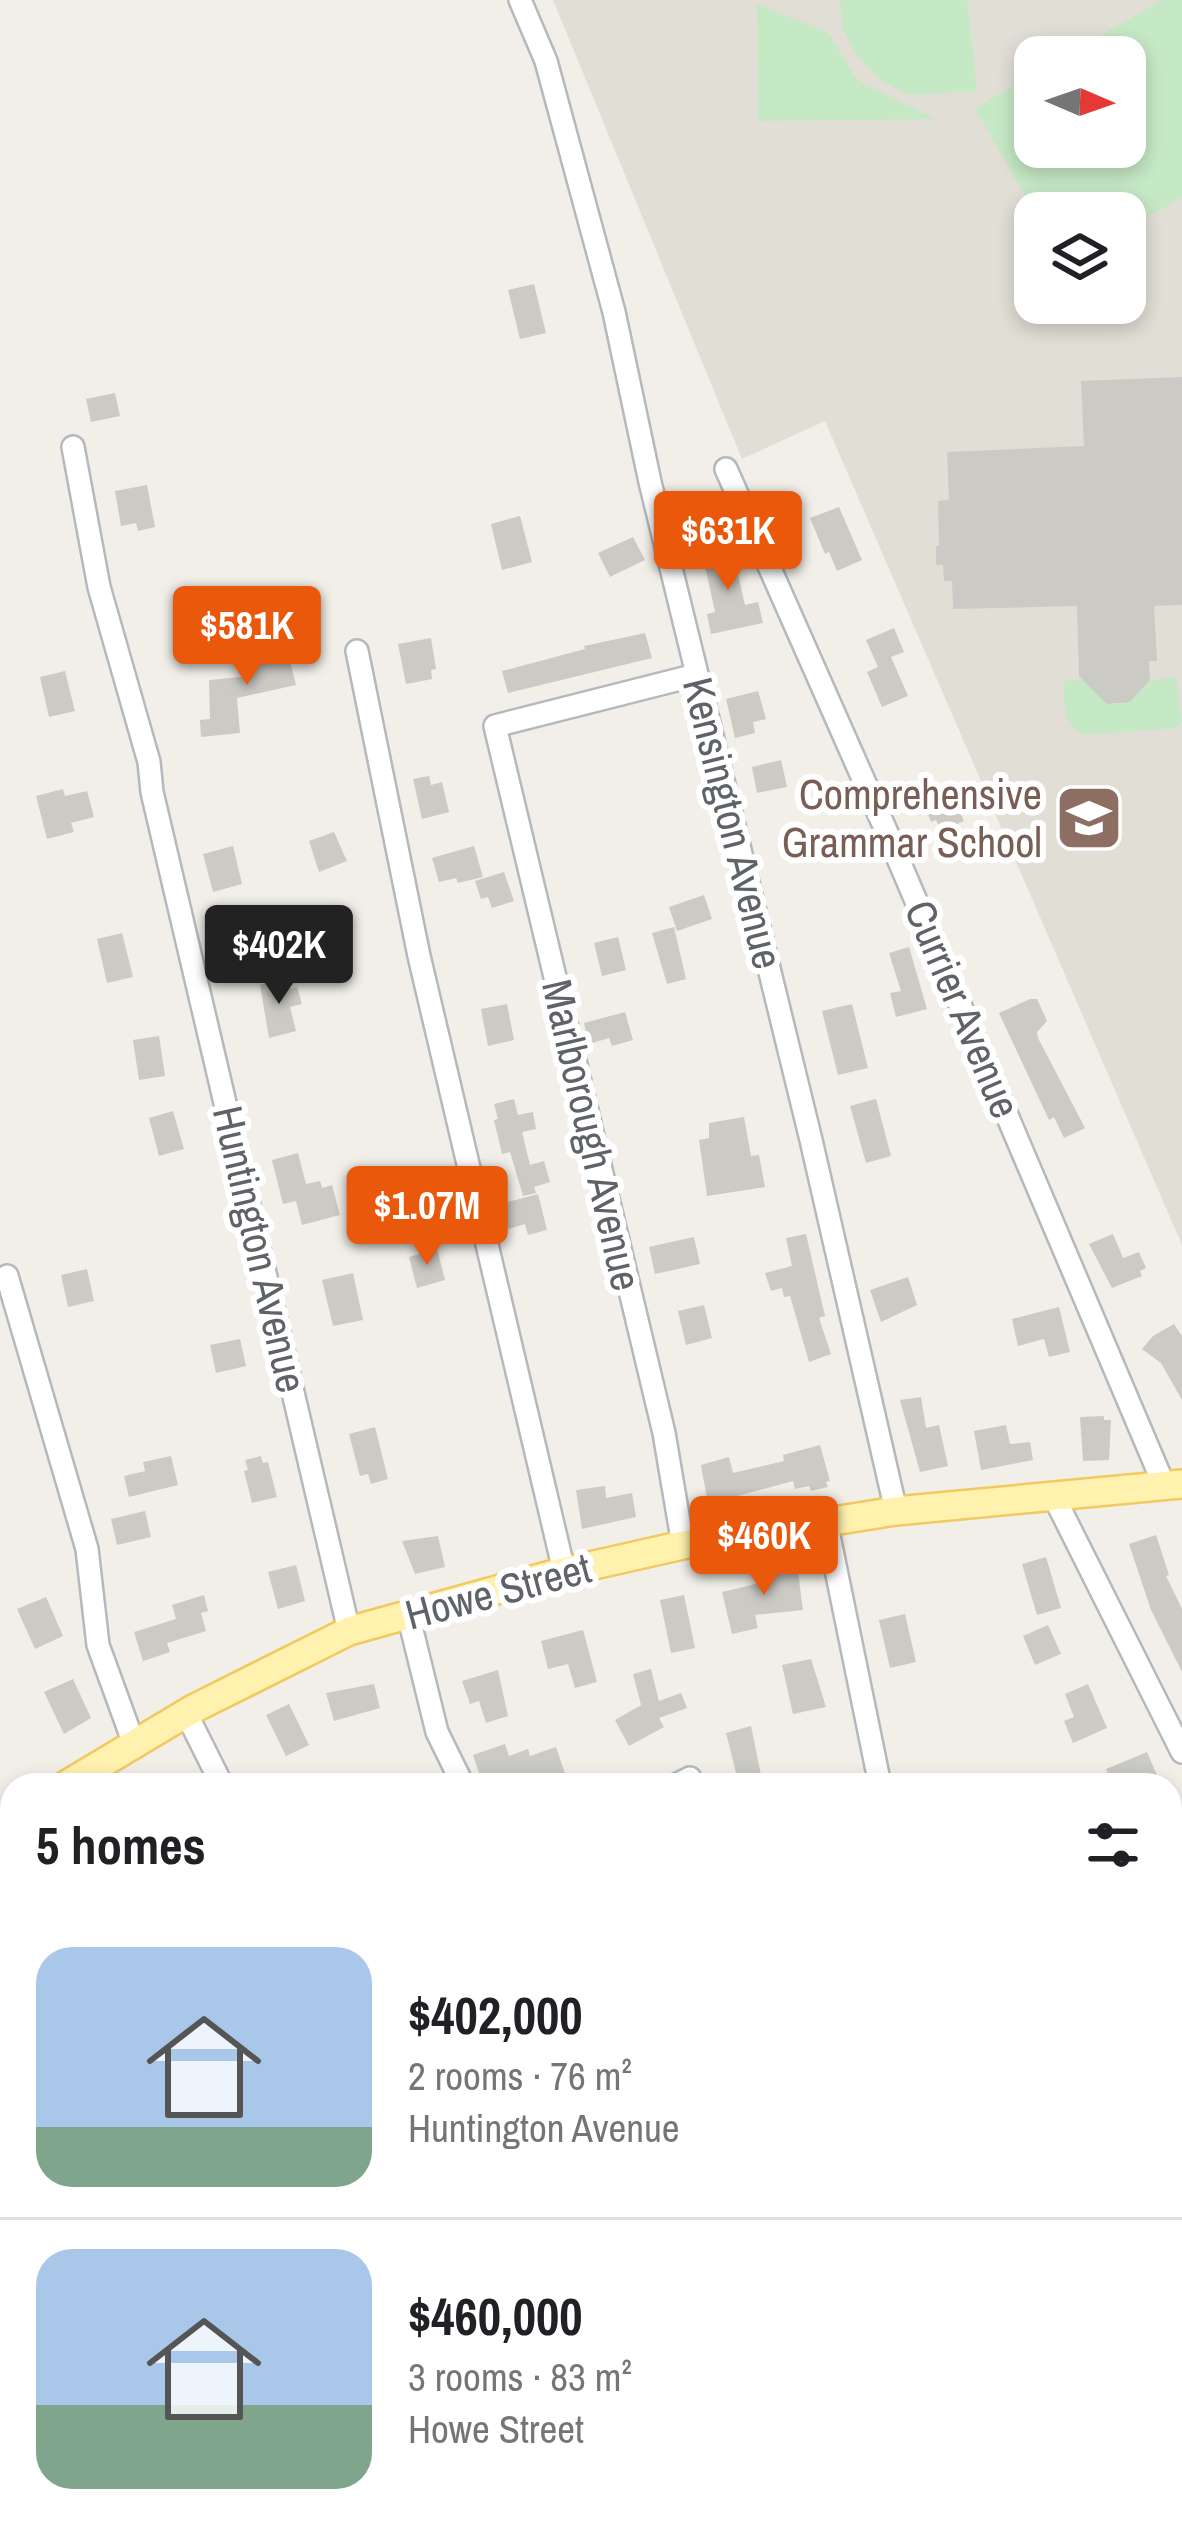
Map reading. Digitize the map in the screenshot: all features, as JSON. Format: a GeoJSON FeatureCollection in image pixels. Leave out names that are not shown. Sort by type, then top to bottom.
{"type":"FeatureCollection","features":[{"type":"Feature","properties":{"kind":"main road","name":"Howe Street"},"geometry":{"type":"LineString","coordinates":[[86,1773],[186,1713],[349,1631],[564,1571],[683,1545],[896,1511],[1173,1485]]}},
{"type":"Feature","properties":{"kind":"street","name":"Kensington Avenue"},"geometry":{"type":"LineString","coordinates":[[520,0],[545,61],[614,311],[896,1511]]}},
{"type":"Feature","properties":{"kind":"street","name":"Huntington Avenue"},"geometry":{"type":"LineString","coordinates":[[73,448],[99,587],[149,762],[152,792],[349,1631]]}},
{"type":"Feature","properties":{"kind":"street","name":"Currier Avenue"},"geometry":{"type":"LineString","coordinates":[[726,469],[1173,1485]]}},
{"type":"Feature","properties":{"kind":"street"},"geometry":{"type":"LineString","coordinates":[[357,651],[419,956],[564,1571]]}},
{"type":"Feature","properties":{"kind":"street","name":"Marlborough Avenue"},"geometry":{"type":"LineString","coordinates":[[683,1545],[664,1433],[495,726],[696,675]]}},
{"type":"Feature","properties":{"kind":"street"},"geometry":{"type":"LineString","coordinates":[[7,1276],[87,1549],[98,1645],[134,1744]]}},
{"type":"Feature","properties":{"kind":"street"},"geometry":{"type":"LineString","coordinates":[[1053,1496],[1182,1752]]}},
{"type":"Feature","properties":{"kind":"street"},"geometry":{"type":"LineString","coordinates":[[826,1522],[878,1773]]}},
{"type":"Feature","properties":{"kind":"street"},"geometry":{"type":"LineString","coordinates":[[408,1614],[437,1732],[457,1773]]}},
{"type":"Feature","properties":{"kind":"street"},"geometry":{"type":"LineString","coordinates":[[186,1713],[215,1773]]}},
{"type":"Feature","properties":{"kind":"shaded area","name":"Comprehensive Grammar School"},"geometry":{"type":"Polygon","coordinates":[[[553,0],[1182,0],[1182,1245],[825,421],[742,459],[553,0]]]}},
{"type":"Feature","properties":{"kind":"green space"},"geometry":{"type":"Polygon","coordinates":[[[840,0],[967,0],[977,91],[909,95],[879,79],[856,54],[843,29],[840,0]]]}},
{"type":"Feature","properties":{"kind":"green space"},"geometry":{"type":"Polygon","coordinates":[[[1162,0],[1182,0],[1182,197],[1146,218],[1146,192],[1023,192],[975,108],[1014,85],[1014,168],[1146,168],[1146,36],[1099,36],[1162,0]]]}},
{"type":"Feature","properties":{"kind":"green space"},"geometry":{"type":"Polygon","coordinates":[[[757,4],[829,33],[857,80],[936,119],[758,121],[757,4]]]}},
{"type":"Feature","properties":{"kind":"green space"},"geometry":{"type":"Polygon","coordinates":[[[1176,677],[1182,721],[1176,728],[1084,735],[1068,718],[1064,681],[1083,680],[1108,704],[1130,702],[1150,681],[1176,677]]]}},
{"type":"Feature","properties":{"kind":"building"},"geometry":{"type":"Polygon","coordinates":[[[534,284],[546,333],[520,339],[508,290],[534,284]]]}},
{"type":"Feature","properties":{"kind":"building","name":"Comprehensive Grammar School"},"geometry":{"type":"Polygon","coordinates":[[[1182,377],[1182,605],[1154,606],[1157,661],[1149,661],[1150,680],[1130,702],[1107,704],[1079,676],[1077,606],[953,609],[952,581],[944,581],[943,565],[936,565],[938,501],[949,500],[947,452],[1084,446],[1081,381],[1182,377]]]}},
{"type":"Feature","properties":{"kind":"building"},"geometry":{"type":"Polygon","coordinates":[[[115,393],[120,416],[91,422],[86,399],[115,393]]]}},
{"type":"Feature","properties":{"kind":"building"},"geometry":{"type":"Polygon","coordinates":[[[147,485],[155,527],[138,531],[136,523],[121,526],[115,491],[147,485]]]}},
{"type":"Feature","properties":{"kind":"building"},"geometry":{"type":"Polygon","coordinates":[[[839,507],[862,560],[837,571],[810,518],[839,507]]]}},
{"type":"Feature","properties":{"kind":"building"},"geometry":{"type":"Polygon","coordinates":[[[520,516],[532,562],[502,570],[491,524],[520,516]]]}},
{"type":"Feature","properties":{"kind":"building"},"geometry":{"type":"Polygon","coordinates":[[[633,537],[645,560],[610,577],[598,553],[633,537]]]}},
{"type":"Feature","properties":{"kind":"building"},"geometry":{"type":"Polygon","coordinates":[[[730,541],[745,605],[758,602],[763,623],[711,634],[707,614],[715,612],[706,547],[730,541]]]}},
{"type":"Feature","properties":{"kind":"building"},"geometry":{"type":"Polygon","coordinates":[[[894,628],[904,652],[891,657],[908,696],[882,707],[867,672],[878,667],[866,640],[894,628]]]}},
{"type":"Feature","properties":{"kind":"building"},"geometry":{"type":"Polygon","coordinates":[[[645,633],[652,658],[508,693],[502,671],[645,633]]]}},
{"type":"Feature","properties":{"kind":"building"},"geometry":{"type":"Polygon","coordinates":[[[431,638],[436,669],[431,670],[432,679],[406,684],[398,644],[431,638]]]}},
{"type":"Feature","properties":{"kind":"building"},"geometry":{"type":"Polygon","coordinates":[[[285,642],[296,685],[237,698],[240,733],[201,737],[200,720],[210,719],[209,680],[251,676],[246,650],[285,642]]]}},
{"type":"Feature","properties":{"kind":"building"},"geometry":{"type":"Polygon","coordinates":[[[65,671],[75,711],[49,717],[40,677],[65,671]]]}},
{"type":"Feature","properties":{"kind":"building"},"geometry":{"type":"Polygon","coordinates":[[[758,691],[766,719],[753,722],[755,733],[735,738],[726,699],[758,691]]]}},
{"type":"Feature","properties":{"kind":"building"},"geometry":{"type":"Polygon","coordinates":[[[781,760],[787,787],[757,793],[752,767],[781,760]]]}},
{"type":"Feature","properties":{"kind":"building"},"geometry":{"type":"Polygon","coordinates":[[[429,776],[431,785],[442,782],[449,812],[422,819],[413,779],[429,776]]]}},
{"type":"Feature","properties":{"kind":"building"},"geometry":{"type":"Polygon","coordinates":[[[948,784],[964,821],[941,831],[936,820],[931,822],[920,795],[948,784]]]}},
{"type":"Feature","properties":{"kind":"building"},"geometry":{"type":"Polygon","coordinates":[[[63,789],[65,796],[87,791],[94,817],[71,823],[74,832],[47,839],[36,796],[63,789]]]}},
{"type":"Feature","properties":{"kind":"building"},"geometry":{"type":"Polygon","coordinates":[[[334,832],[347,861],[319,872],[309,841],[334,832]]]}},
{"type":"Feature","properties":{"kind":"building"},"geometry":{"type":"Polygon","coordinates":[[[233,846],[242,884],[213,892],[203,854],[233,846]]]}},
{"type":"Feature","properties":{"kind":"building"},"geometry":{"type":"Polygon","coordinates":[[[474,846],[483,877],[439,882],[432,858],[474,846]]]}},
{"type":"Feature","properties":{"kind":"building"},"geometry":{"type":"Polygon","coordinates":[[[504,872],[514,901],[492,908],[488,897],[481,899],[475,881],[504,872]]]}},
{"type":"Feature","properties":{"kind":"building"},"geometry":{"type":"Polygon","coordinates":[[[704,895],[712,919],[677,931],[669,907],[704,895]]]}},
{"type":"Feature","properties":{"kind":"building"},"geometry":{"type":"Polygon","coordinates":[[[674,927],[686,979],[667,984],[652,933],[674,927]]]}},
{"type":"Feature","properties":{"kind":"building"},"geometry":{"type":"Polygon","coordinates":[[[122,933],[133,977],[107,983],[97,939],[122,933]]]}},
{"type":"Feature","properties":{"kind":"building"},"geometry":{"type":"Polygon","coordinates":[[[618,937],[626,970],[602,976],[594,943],[618,937]]]}},
{"type":"Feature","properties":{"kind":"building"},"geometry":{"type":"Polygon","coordinates":[[[909,947],[927,1009],[896,1017],[890,993],[901,991],[889,953],[909,947]]]}},
{"type":"Feature","properties":{"kind":"building"},"geometry":{"type":"Polygon","coordinates":[[[282,979],[285,990],[297,987],[302,1004],[290,1007],[296,1031],[269,1038],[260,985],[282,979]]]}},
{"type":"Feature","properties":{"kind":"building"},"geometry":{"type":"Polygon","coordinates":[[[1037,999],[1047,1021],[1037,1032],[1038,1038],[1085,1128],[1064,1138],[1054,1117],[1049,1120],[999,1013],[1037,999]]]}},
{"type":"Feature","properties":{"kind":"building"},"geometry":{"type":"Polygon","coordinates":[[[507,1004],[514,1040],[488,1046],[481,1009],[507,1004]]]}},
{"type":"Feature","properties":{"kind":"building"},"geometry":{"type":"Polygon","coordinates":[[[852,1004],[868,1068],[838,1075],[822,1011],[852,1004]]]}},
{"type":"Feature","properties":{"kind":"building"},"geometry":{"type":"Polygon","coordinates":[[[625,1012],[633,1040],[612,1046],[609,1038],[589,1044],[584,1023],[625,1012]]]}},
{"type":"Feature","properties":{"kind":"building"},"geometry":{"type":"Polygon","coordinates":[[[159,1036],[165,1076],[139,1080],[133,1040],[159,1036]]]}},
{"type":"Feature","properties":{"kind":"building"},"geometry":{"type":"Polygon","coordinates":[[[514,1099],[518,1115],[533,1112],[536,1129],[522,1132],[530,1165],[544,1161],[550,1182],[523,1196],[510,1152],[502,1154],[494,1120],[498,1119],[494,1104],[514,1099]]]}},
{"type":"Feature","properties":{"kind":"building"},"geometry":{"type":"Polygon","coordinates":[[[876,1099],[891,1156],[866,1163],[850,1106],[876,1099]]]}},
{"type":"Feature","properties":{"kind":"building"},"geometry":{"type":"Polygon","coordinates":[[[173,1111],[184,1149],[159,1156],[149,1118],[173,1111]]]}},
{"type":"Feature","properties":{"kind":"building"},"geometry":{"type":"Polygon","coordinates":[[[744,1117],[751,1156],[759,1155],[765,1187],[707,1196],[699,1140],[709,1138],[709,1123],[744,1117]]]}},
{"type":"Feature","properties":{"kind":"building"},"geometry":{"type":"Polygon","coordinates":[[[298,1153],[306,1184],[332,1185],[340,1215],[302,1225],[296,1201],[283,1204],[272,1160],[298,1153]]]}},
{"type":"Feature","properties":{"kind":"building"},"geometry":{"type":"Polygon","coordinates":[[[538,1194],[547,1230],[528,1235],[525,1224],[508,1229],[501,1204],[538,1194]]]}},
{"type":"Feature","properties":{"kind":"building"},"geometry":{"type":"Polygon","coordinates":[[[806,1234],[825,1316],[819,1318],[831,1354],[809,1362],[790,1296],[784,1297],[782,1288],[771,1291],[765,1273],[792,1266],[786,1238],[806,1234]]]}},
{"type":"Feature","properties":{"kind":"building"},"geometry":{"type":"Polygon","coordinates":[[[1113,1234],[1123,1258],[1139,1252],[1146,1268],[1140,1271],[1142,1276],[1112,1288],[1089,1244],[1113,1234]]]}},
{"type":"Feature","properties":{"kind":"building"},"geometry":{"type":"Polygon","coordinates":[[[694,1237],[700,1264],[655,1274],[649,1247],[694,1237]]]}},
{"type":"Feature","properties":{"kind":"building"},"geometry":{"type":"Polygon","coordinates":[[[437,1249],[445,1280],[417,1288],[409,1257],[437,1249]]]}},
{"type":"Feature","properties":{"kind":"building"},"geometry":{"type":"Polygon","coordinates":[[[87,1269],[94,1301],[68,1307],[61,1275],[87,1269]]]}},
{"type":"Feature","properties":{"kind":"building"},"geometry":{"type":"Polygon","coordinates":[[[353,1273],[363,1320],[333,1326],[322,1280],[353,1273]]]}},
{"type":"Feature","properties":{"kind":"building"},"geometry":{"type":"Polygon","coordinates":[[[908,1277],[917,1305],[881,1322],[870,1290],[908,1277]]]}},
{"type":"Feature","properties":{"kind":"building"},"geometry":{"type":"Polygon","coordinates":[[[704,1305],[712,1338],[686,1345],[678,1311],[704,1305]]]}},
{"type":"Feature","properties":{"kind":"building"},"geometry":{"type":"Polygon","coordinates":[[[1059,1307],[1070,1352],[1049,1357],[1044,1339],[1018,1346],[1012,1319],[1059,1307]]]}},
{"type":"Feature","properties":{"kind":"building"},"geometry":{"type":"Polygon","coordinates":[[[1174,1324],[1182,1336],[1182,1400],[1161,1363],[1142,1349],[1174,1324]]]}},
{"type":"Feature","properties":{"kind":"building"},"geometry":{"type":"Polygon","coordinates":[[[240,1339],[246,1366],[216,1373],[210,1345],[240,1339]]]}},
{"type":"Feature","properties":{"kind":"building"},"geometry":{"type":"Polygon","coordinates":[[[921,1397],[926,1428],[939,1425],[948,1466],[920,1472],[900,1400],[921,1397]]]}},
{"type":"Feature","properties":{"kind":"building"},"geometry":{"type":"Polygon","coordinates":[[[1080,1417],[1111,1420],[1109,1460],[1083,1461],[1080,1417]]]}},
{"type":"Feature","properties":{"kind":"building"},"geometry":{"type":"Polygon","coordinates":[[[1006,1425],[1010,1444],[1030,1442],[1033,1460],[981,1470],[974,1431],[1006,1425]]]}},
{"type":"Feature","properties":{"kind":"building"},"geometry":{"type":"Polygon","coordinates":[[[375,1427],[388,1479],[371,1484],[368,1474],[360,1476],[349,1434],[375,1427]]]}},
{"type":"Feature","properties":{"kind":"building"},"geometry":{"type":"Polygon","coordinates":[[[820,1445],[828,1487],[795,1489],[793,1481],[708,1504],[701,1465],[729,1457],[733,1473],[784,1461],[783,1455],[820,1445]]]}},
{"type":"Feature","properties":{"kind":"building"},"geometry":{"type":"Polygon","coordinates":[[[171,1456],[178,1485],[129,1497],[124,1476],[145,1471],[143,1462],[171,1456]]]}},
{"type":"Feature","properties":{"kind":"building"},"geometry":{"type":"Polygon","coordinates":[[[261,1456],[263,1463],[268,1462],[277,1497],[252,1503],[245,1460],[261,1456]]]}},
{"type":"Feature","properties":{"kind":"building"},"geometry":{"type":"Polygon","coordinates":[[[605,1486],[606,1498],[632,1493],[636,1517],[582,1529],[576,1490],[605,1486]]]}},
{"type":"Feature","properties":{"kind":"building"},"geometry":{"type":"Polygon","coordinates":[[[145,1511],[151,1537],[117,1545],[111,1519],[145,1511]]]}},
{"type":"Feature","properties":{"kind":"building"},"geometry":{"type":"Polygon","coordinates":[[[1156,1535],[1166,1576],[1182,1609],[1182,1672],[1151,1610],[1129,1544],[1156,1535]]]}},
{"type":"Feature","properties":{"kind":"building"},"geometry":{"type":"Polygon","coordinates":[[[438,1536],[445,1567],[415,1574],[402,1541],[438,1536]]]}},
{"type":"Feature","properties":{"kind":"building"},"geometry":{"type":"Polygon","coordinates":[[[1046,1557],[1061,1608],[1037,1615],[1022,1564],[1046,1557]]]}},
{"type":"Feature","properties":{"kind":"building"},"geometry":{"type":"Polygon","coordinates":[[[296,1565],[305,1601],[278,1609],[268,1572],[296,1565]]]}},
{"type":"Feature","properties":{"kind":"building"},"geometry":{"type":"Polygon","coordinates":[[[797,1565],[803,1610],[755,1615],[758,1628],[732,1634],[722,1592],[760,1583],[758,1569],[797,1565]]]}},
{"type":"Feature","properties":{"kind":"building"},"geometry":{"type":"Polygon","coordinates":[[[204,1595],[208,1611],[201,1613],[206,1631],[167,1643],[170,1652],[143,1661],[134,1632],[176,1619],[172,1605],[204,1595]]]}},
{"type":"Feature","properties":{"kind":"building"},"geometry":{"type":"Polygon","coordinates":[[[684,1595],[695,1648],[671,1653],[660,1600],[684,1595]]]}},
{"type":"Feature","properties":{"kind":"building"},"geometry":{"type":"Polygon","coordinates":[[[46,1597],[63,1636],[35,1649],[17,1609],[46,1597]]]}},
{"type":"Feature","properties":{"kind":"building"},"geometry":{"type":"Polygon","coordinates":[[[905,1614],[916,1662],[890,1668],[879,1620],[905,1614]]]}},
{"type":"Feature","properties":{"kind":"building"},"geometry":{"type":"Polygon","coordinates":[[[1048,1625],[1061,1654],[1035,1665],[1023,1636],[1048,1625]]]}},
{"type":"Feature","properties":{"kind":"building"},"geometry":{"type":"Polygon","coordinates":[[[583,1630],[597,1682],[575,1688],[568,1664],[548,1669],[541,1641],[583,1630]]]}},
{"type":"Feature","properties":{"kind":"building"},"geometry":{"type":"Polygon","coordinates":[[[811,1659],[826,1707],[793,1714],[782,1665],[811,1659]]]}},
{"type":"Feature","properties":{"kind":"building"},"geometry":{"type":"Polygon","coordinates":[[[651,1669],[659,1701],[681,1693],[687,1708],[659,1718],[664,1727],[629,1746],[615,1720],[641,1705],[633,1674],[651,1669]]]}},
{"type":"Feature","properties":{"kind":"building"},"geometry":{"type":"Polygon","coordinates":[[[498,1670],[508,1716],[486,1723],[479,1701],[470,1704],[462,1681],[498,1670]]]}},
{"type":"Feature","properties":{"kind":"building"},"geometry":{"type":"Polygon","coordinates":[[[73,1679],[91,1718],[64,1734],[44,1692],[73,1679]]]}},
{"type":"Feature","properties":{"kind":"building"},"geometry":{"type":"Polygon","coordinates":[[[374,1684],[380,1708],[334,1721],[326,1693],[374,1684]]]}},
{"type":"Feature","properties":{"kind":"building"},"geometry":{"type":"Polygon","coordinates":[[[1088,1684],[1107,1728],[1073,1743],[1064,1721],[1074,1717],[1065,1694],[1088,1684]]]}},
{"type":"Feature","properties":{"kind":"building"},"geometry":{"type":"Polygon","coordinates":[[[289,1704],[309,1745],[286,1756],[266,1715],[289,1704]]]}},
{"type":"Feature","properties":{"kind":"building"},"geometry":{"type":"Polygon","coordinates":[[[751,1726],[761,1773],[736,1773],[726,1733],[751,1726]]]}},
{"type":"Feature","properties":{"kind":"building"},"geometry":{"type":"Polygon","coordinates":[[[505,1744],[509,1756],[528,1749],[530,1756],[556,1747],[565,1773],[479,1773],[473,1755],[505,1744]]]}},
{"type":"Feature","properties":{"kind":"building"},"geometry":{"type":"Polygon","coordinates":[[[1147,1752],[1156,1773],[1108,1773],[1106,1769],[1147,1752]]]}},
{"type":"Feature","properties":{"kind":"place","name":"Comprehensive Grammar School"},"geometry":{"type":"Point","coordinates":[1089,818]}}]}
